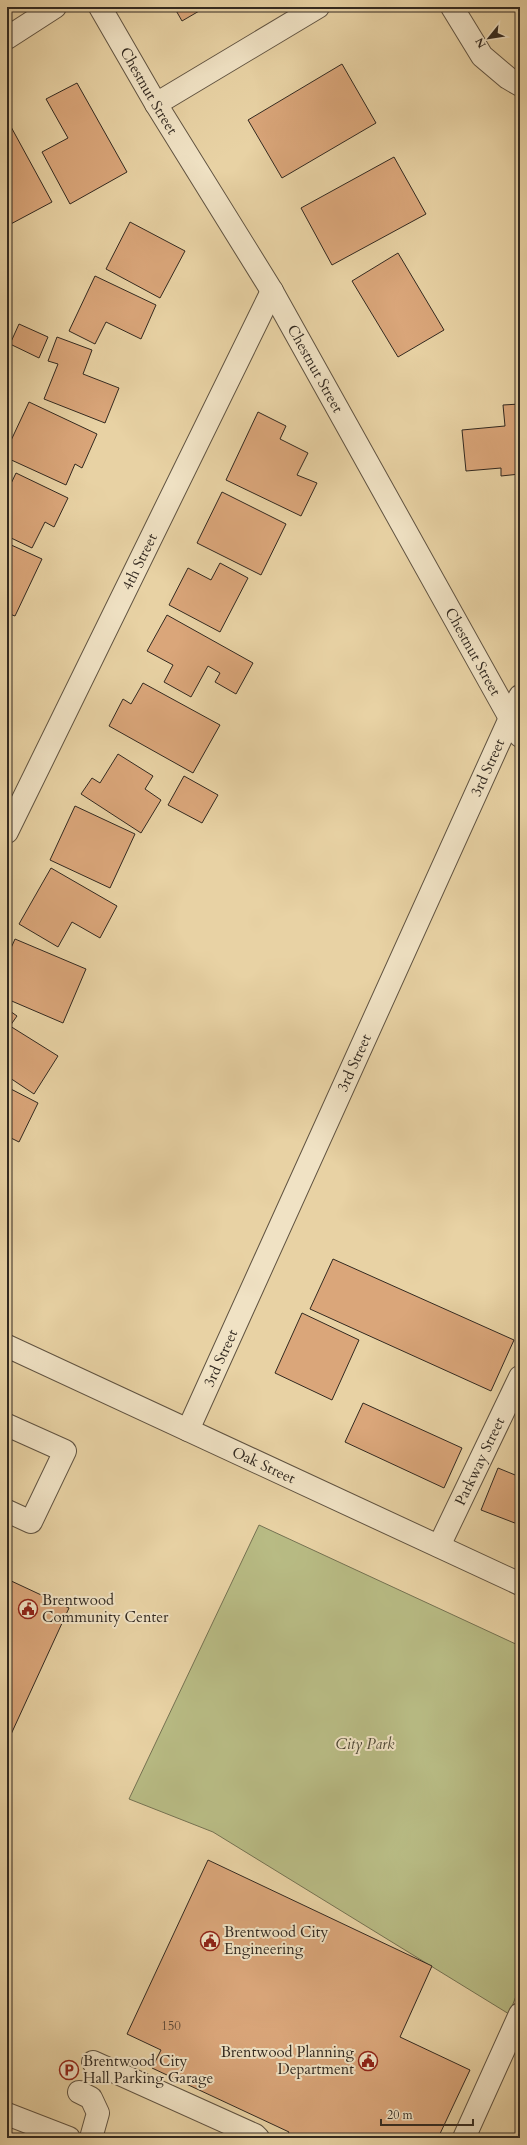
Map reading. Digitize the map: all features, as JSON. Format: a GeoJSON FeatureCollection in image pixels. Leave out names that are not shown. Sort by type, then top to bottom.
{"type":"FeatureCollection","features":[{"type":"Feature","properties":{"kind":"street"},"geometry":{"type":"LineString","coordinates":[[7,38],[55,7]]}},
{"type":"Feature","properties":{"kind":"street","name":"Chestnut Street"},"geometry":{"type":"LineString","coordinates":[[100,7],[156,104],[272,291],[520,736]]}},
{"type":"Feature","properties":{"kind":"street"},"geometry":{"type":"LineString","coordinates":[[156,104],[318,7]]}},
{"type":"Feature","properties":{"kind":"street"},"geometry":{"type":"LineString","coordinates":[[452,7],[482,56],[520,85]]}},
{"type":"Feature","properties":{"kind":"street","name":"4th Street"},"geometry":{"type":"LineString","coordinates":[[7,832],[272,291]]}},
{"type":"Feature","properties":{"kind":"street","name":"3rd Street"},"geometry":{"type":"LineString","coordinates":[[188,1430],[509,717],[520,696]]}},
{"type":"Feature","properties":{"kind":"street","name":"Oak Street"},"geometry":{"type":"LineString","coordinates":[[7,1346],[520,1584]]}},
{"type":"Feature","properties":{"kind":"street","name":"Parkway Street"},"geometry":{"type":"LineString","coordinates":[[439,1546],[520,1377]]}},
{"type":"Feature","properties":{"kind":"street"},"geometry":{"type":"LineString","coordinates":[[7,1425],[65,1451],[31,1522],[7,1511]]}},
{"type":"Feature","properties":{"kind":"street"},"geometry":{"type":"LineString","coordinates":[[464,2138],[520,2014]]}},
{"type":"Feature","properties":{"kind":"street"},"geometry":{"type":"LineString","coordinates":[[93,2062],[255,2135],[258,2138]]}},
{"type":"Feature","properties":{"kind":"street"},"geometry":{"type":"LineString","coordinates":[[79,2092],[91,2098],[98,2113],[91,2138]]}},
{"type":"Feature","properties":{"kind":"street"},"geometry":{"type":"LineString","coordinates":[[7,2114],[69,2138]]}},
{"type":"Feature","properties":{"kind":"green space","name":"City Park"},"geometry":{"type":"Polygon","coordinates":[[[259,1525],[520,1646],[520,1986],[509,2014],[213,1832],[129,1799],[259,1525]]]}},
{"type":"Feature","properties":{"kind":"building"},"geometry":{"type":"Polygon","coordinates":[[[174,7],[206,7],[182,21],[174,7]]]}},
{"type":"Feature","properties":{"kind":"building"},"geometry":{"type":"Polygon","coordinates":[[[342,64],[376,123],[282,178],[248,120],[342,64]]]}},
{"type":"Feature","properties":{"kind":"building"},"geometry":{"type":"Polygon","coordinates":[[[77,83],[127,172],[70,204],[42,152],[68,138],[46,99],[77,83]]]}},
{"type":"Feature","properties":{"kind":"building"},"geometry":{"type":"Polygon","coordinates":[[[10,125],[52,202],[7,226],[7,127],[10,125]]]}},
{"type":"Feature","properties":{"kind":"building"},"geometry":{"type":"Polygon","coordinates":[[[394,157],[426,214],[332,265],[301,208],[394,157]]]}},
{"type":"Feature","properties":{"kind":"building"},"geometry":{"type":"Polygon","coordinates":[[[130,222],[185,251],[160,298],[106,269],[130,222]]]}},
{"type":"Feature","properties":{"kind":"building"},"geometry":{"type":"Polygon","coordinates":[[[398,253],[444,330],[398,357],[352,281],[398,253]]]}},
{"type":"Feature","properties":{"kind":"building"},"geometry":{"type":"Polygon","coordinates":[[[95,276],[156,305],[141,339],[106,322],[95,344],[69,331],[95,276]]]}},
{"type":"Feature","properties":{"kind":"building"},"geometry":{"type":"Polygon","coordinates":[[[19,324],[48,337],[39,358],[10,344],[19,324]]]}},
{"type":"Feature","properties":{"kind":"building"},"geometry":{"type":"Polygon","coordinates":[[[57,337],[92,350],[83,374],[119,388],[105,423],[44,399],[58,364],[48,361],[57,337]]]}},
{"type":"Feature","properties":{"kind":"building"},"geometry":{"type":"Polygon","coordinates":[[[29,402],[97,434],[82,468],[75,464],[66,485],[7,458],[7,449],[29,402]]]}},
{"type":"Feature","properties":{"kind":"building"},"geometry":{"type":"Polygon","coordinates":[[[520,404],[520,474],[501,476],[501,468],[466,471],[462,430],[505,426],[503,405],[520,404]]]}},
{"type":"Feature","properties":{"kind":"building"},"geometry":{"type":"Polygon","coordinates":[[[258,412],[286,426],[280,439],[308,453],[297,475],[317,483],[301,516],[226,480],[258,412]]]}},
{"type":"Feature","properties":{"kind":"building"},"geometry":{"type":"Polygon","coordinates":[[[16,473],[68,498],[54,527],[45,522],[32,548],[7,536],[7,492],[16,473]]]}},
{"type":"Feature","properties":{"kind":"building"},"geometry":{"type":"Polygon","coordinates":[[[222,492],[286,524],[261,575],[197,543],[222,492]]]}},
{"type":"Feature","properties":{"kind":"building"},"geometry":{"type":"Polygon","coordinates":[[[9,544],[42,559],[15,616],[7,613],[7,549],[9,544]]]}},
{"type":"Feature","properties":{"kind":"building"},"geometry":{"type":"Polygon","coordinates":[[[220,563],[248,578],[220,632],[169,605],[188,568],[211,580],[220,563]]]}},
{"type":"Feature","properties":{"kind":"building"},"geometry":{"type":"Polygon","coordinates":[[[167,615],[253,663],[236,694],[215,682],[220,673],[208,666],[191,697],[164,682],[173,665],[147,651],[167,615]]]}},
{"type":"Feature","properties":{"kind":"building"},"geometry":{"type":"Polygon","coordinates":[[[143,683],[220,725],[193,773],[109,726],[123,699],[131,704],[143,683]]]}},
{"type":"Feature","properties":{"kind":"building"},"geometry":{"type":"Polygon","coordinates":[[[118,754],[153,776],[145,789],[161,800],[141,833],[81,794],[92,778],[100,783],[118,754]]]}},
{"type":"Feature","properties":{"kind":"building"},"geometry":{"type":"Polygon","coordinates":[[[184,776],[218,795],[202,823],[168,805],[184,776]]]}},
{"type":"Feature","properties":{"kind":"building"},"geometry":{"type":"Polygon","coordinates":[[[75,806],[135,834],[110,888],[50,860],[75,806]]]}},
{"type":"Feature","properties":{"kind":"building"},"geometry":{"type":"Polygon","coordinates":[[[51,868],[117,906],[100,938],[72,922],[58,947],[19,924],[51,868]]]}},
{"type":"Feature","properties":{"kind":"building"},"geometry":{"type":"Polygon","coordinates":[[[15,939],[86,969],[63,1023],[7,999],[7,957],[15,939]]]}},
{"type":"Feature","properties":{"kind":"building"},"geometry":{"type":"Polygon","coordinates":[[[7,1009],[17,1016],[10,1026],[58,1056],[34,1094],[7,1076],[7,1009]]]}},
{"type":"Feature","properties":{"kind":"building"},"geometry":{"type":"Polygon","coordinates":[[[7,1087],[38,1103],[19,1142],[7,1136],[7,1087]]]}},
{"type":"Feature","properties":{"kind":"building"},"geometry":{"type":"Polygon","coordinates":[[[333,1259],[514,1340],[491,1391],[310,1309],[333,1259]]]}},
{"type":"Feature","properties":{"kind":"building"},"geometry":{"type":"Polygon","coordinates":[[[302,1313],[359,1340],[332,1400],[275,1373],[302,1313]]]}},
{"type":"Feature","properties":{"kind":"building"},"geometry":{"type":"Polygon","coordinates":[[[363,1403],[462,1448],[444,1488],[345,1442],[363,1403]]]}},
{"type":"Feature","properties":{"kind":"building"},"geometry":{"type":"Polygon","coordinates":[[[498,1468],[520,1477],[520,1525],[481,1510],[498,1468]]]}},
{"type":"Feature","properties":{"kind":"building"},"geometry":{"type":"Polygon","coordinates":[[[7,1579],[69,1608],[7,1743],[7,1579]]]}},
{"type":"Feature","properties":{"kind":"building"},"geometry":{"type":"Polygon","coordinates":[[[208,1860],[432,1966],[400,2037],[470,2070],[438,2138],[286,2138],[289,2132],[152,2068],[161,2050],[127,2034],[208,1860]]]}},
{"type":"Feature","properties":{"kind":"place","name":"Brentwood Community Center"},"geometry":{"type":"Point","coordinates":[28,1609]}},
{"type":"Feature","properties":{"kind":"place","name":"Brentwood City Engineering"},"geometry":{"type":"Point","coordinates":[210,1941]}},
{"type":"Feature","properties":{"kind":"place","name":"Brentwood Planning Department"},"geometry":{"type":"Point","coordinates":[368,2061]}},
{"type":"Feature","properties":{"kind":"place","name":"Brentwood City Hall Parking Garage"},"geometry":{"type":"Point","coordinates":[69,2070]}}]}
